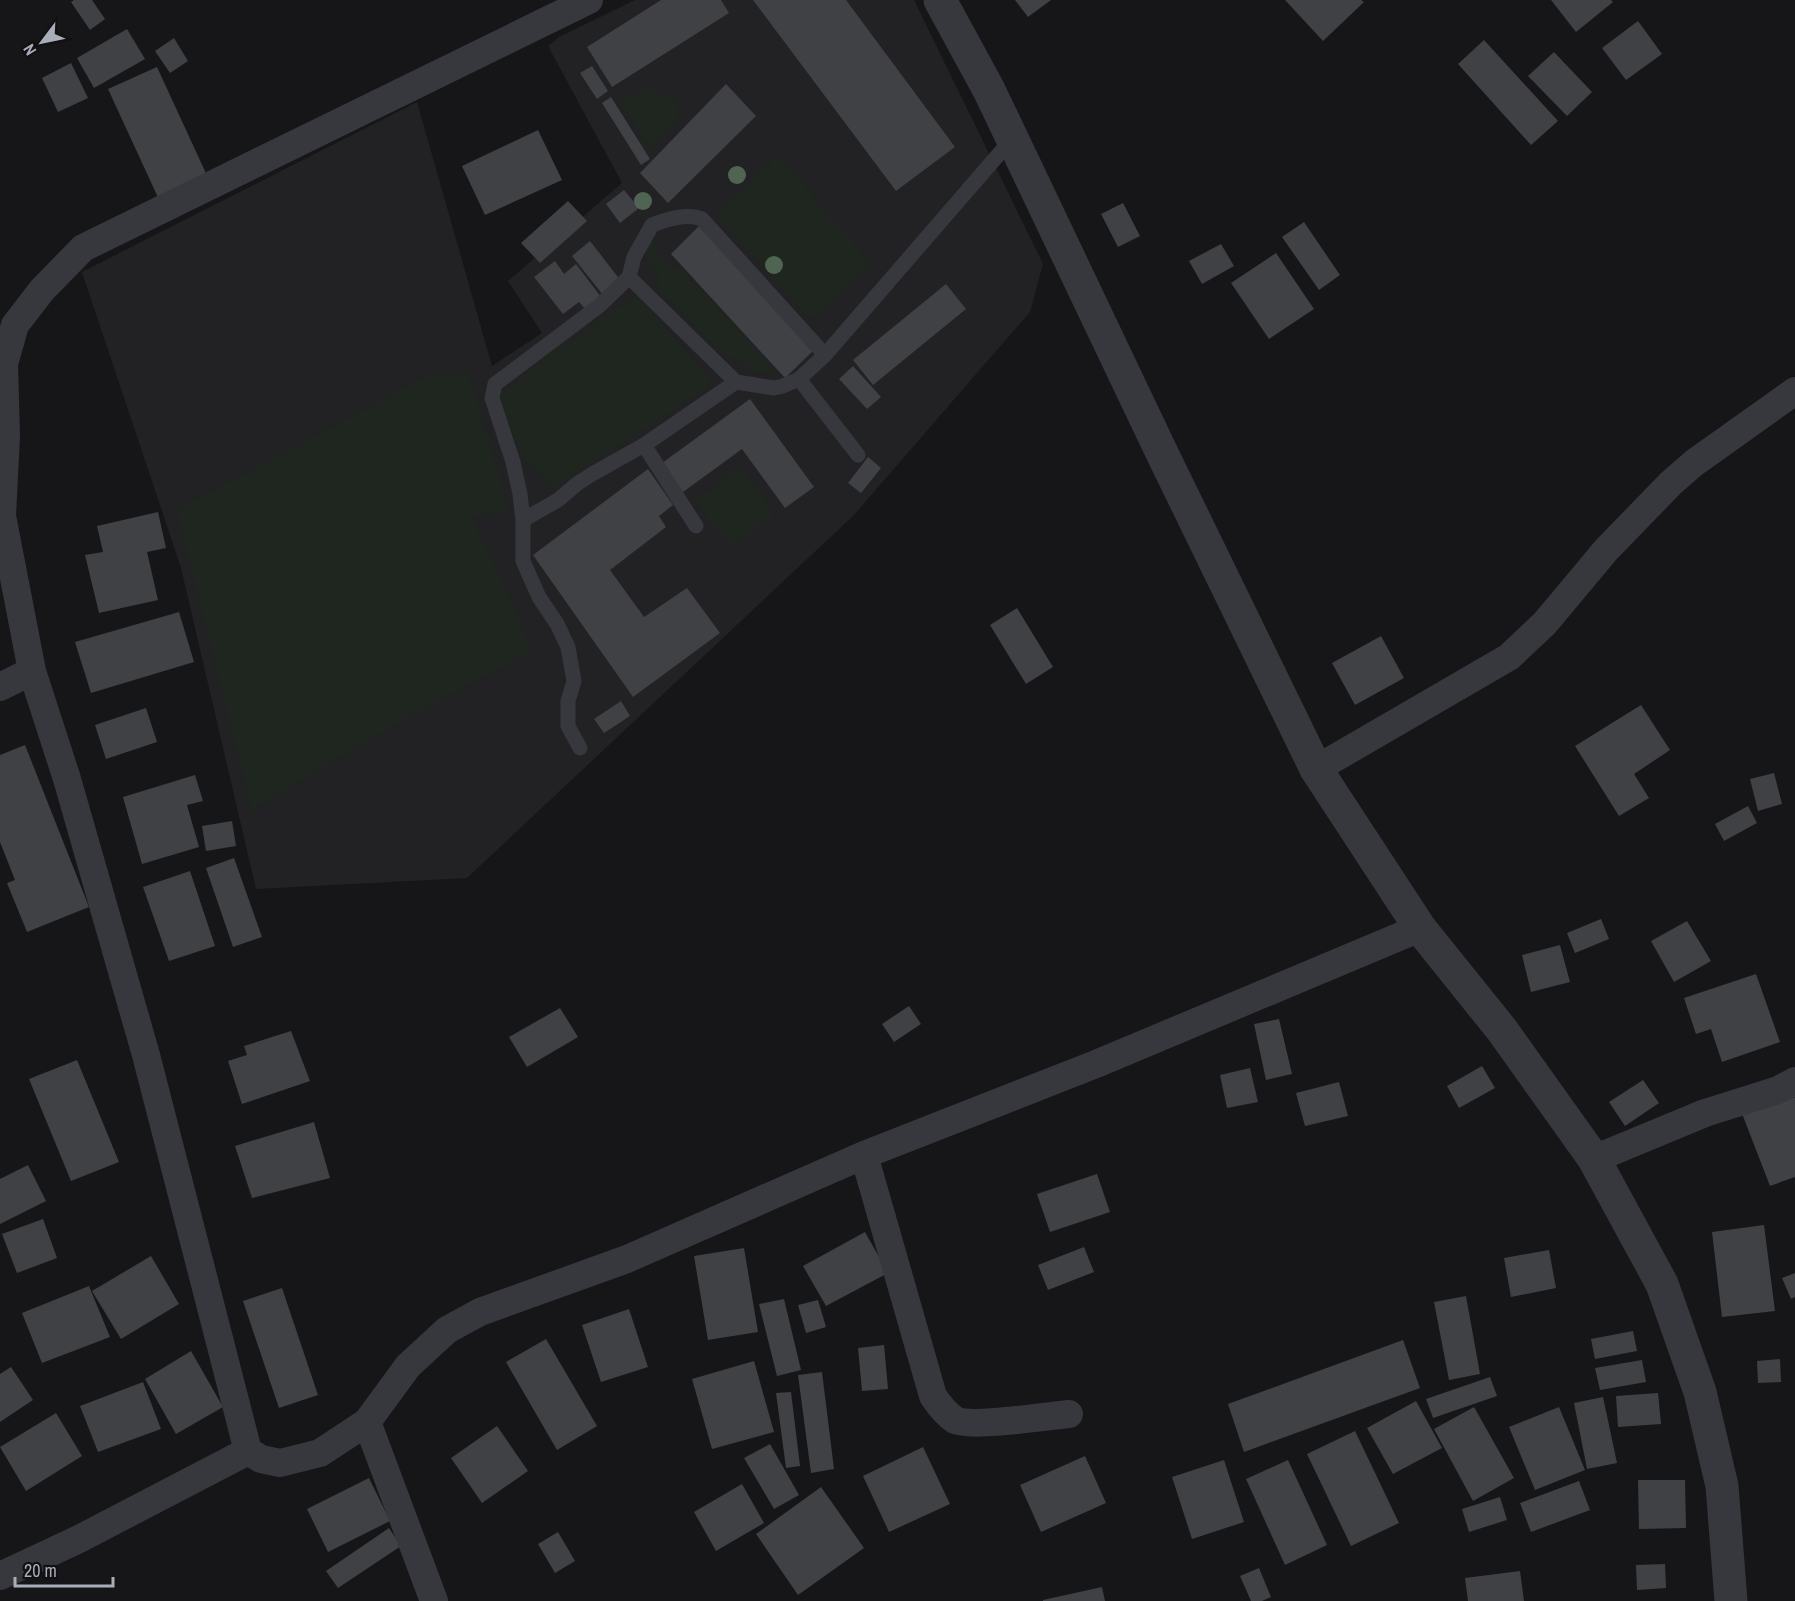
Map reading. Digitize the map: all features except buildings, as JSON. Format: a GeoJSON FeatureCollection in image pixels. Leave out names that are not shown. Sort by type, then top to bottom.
{"type":"FeatureCollection","features":[{"type":"Feature","properties":{"kind":"street"},"geometry":{"type":"LineString","coordinates":[[589,0],[83,248],[42,290],[15,325],[4,364],[6,436],[1,516],[32,671],[68,779],[142,1044],[248,1451],[261,1459],[280,1463],[321,1453],[368,1422],[408,1366],[447,1330],[480,1312],[627,1259],[864,1155],[1096,1064],[1420,928]]}},
{"type":"Feature","properties":{"kind":"street"},"geometry":{"type":"LineString","coordinates":[[940,0],[989,90],[1316,769],[1420,928],[1502,1030],[1594,1158],[1662,1284],[1700,1392],[1722,1486],[1731,1601]]}},
{"type":"Feature","properties":{"kind":"street"},"geometry":{"type":"LineString","coordinates":[[1316,769],[1509,657],[1545,623],[1606,550],[1671,483],[1694,463],[1795,391]]}},
{"type":"Feature","properties":{"kind":"street"},"geometry":{"type":"LineString","coordinates":[[0,687],[32,671]]}},
{"type":"Feature","properties":{"kind":"street"},"geometry":{"type":"LineString","coordinates":[[1594,1158],[1705,1113],[1778,1090],[1795,1081]]}},
{"type":"Feature","properties":{"kind":"street"},"geometry":{"type":"LineString","coordinates":[[864,1155],[933,1396],[942,1409],[957,1421],[983,1422],[1069,1414]]}},
{"type":"Feature","properties":{"kind":"street"},"geometry":{"type":"LineString","coordinates":[[368,1422],[434,1601]]}},
{"type":"Feature","properties":{"kind":"street"},"geometry":{"type":"LineString","coordinates":[[0,1576],[79,1539],[248,1451]]}},
{"type":"Feature","properties":{"kind":"lane"},"geometry":{"type":"LineString","coordinates":[[629,277],[736,382],[774,388],[799,379],[825,355],[1012,139]]}},
{"type":"Feature","properties":{"kind":"lane"},"geometry":{"type":"LineString","coordinates":[[580,748],[568,726],[568,701],[574,681],[568,647],[557,624],[539,597],[523,561],[523,520],[513,462],[492,398],[495,384],[599,306],[629,277],[634,257],[652,225],[667,219],[694,216],[702,219],[825,355]]}},
{"type":"Feature","properties":{"kind":"lane"},"geometry":{"type":"LineString","coordinates":[[799,379],[858,455]]}},
{"type":"Feature","properties":{"kind":"lane"},"geometry":{"type":"LineString","coordinates":[[523,520],[558,500],[594,472],[644,445],[736,382]]}},
{"type":"Feature","properties":{"kind":"lane"},"geometry":{"type":"LineString","coordinates":[[644,445],[696,526]]}},
{"type":"Feature","properties":{"kind":"shaded area"},"geometry":{"type":"Polygon","coordinates":[[[635,0],[914,0],[1043,264],[1030,312],[853,516],[467,878],[256,889],[181,568],[82,272],[417,102],[492,366],[542,333],[508,281],[622,183],[548,46],[559,37],[635,0]]]}},
{"type":"Feature","properties":{"kind":"shaded area"},"geometry":{"type":"Polygon","coordinates":[[[655,86],[674,103],[680,113],[651,150],[619,100],[655,86]]]}},
{"type":"Feature","properties":{"kind":"shaded area"},"geometry":{"type":"Polygon","coordinates":[[[779,155],[871,265],[810,320],[717,216],[779,155]]]}},
{"type":"Feature","properties":{"kind":"shaded area"},"geometry":{"type":"Polygon","coordinates":[[[650,239],[670,266],[682,269],[774,369],[776,374],[755,372],[721,351],[701,334],[656,286],[659,278],[642,248],[650,239]]]}},
{"type":"Feature","properties":{"kind":"shaded area"},"geometry":{"type":"Polygon","coordinates":[[[637,294],[713,384],[552,489],[523,458],[497,399],[559,345],[569,344],[637,294]]]}},
{"type":"Feature","properties":{"kind":"shaded area"},"geometry":{"type":"Polygon","coordinates":[[[431,374],[469,375],[510,511],[472,517],[533,650],[403,720],[251,810],[177,510],[431,374]]]}},
{"type":"Feature","properties":{"kind":"shaded area"},"geometry":{"type":"Polygon","coordinates":[[[742,467],[775,515],[731,546],[694,501],[742,467]]]}}]}
